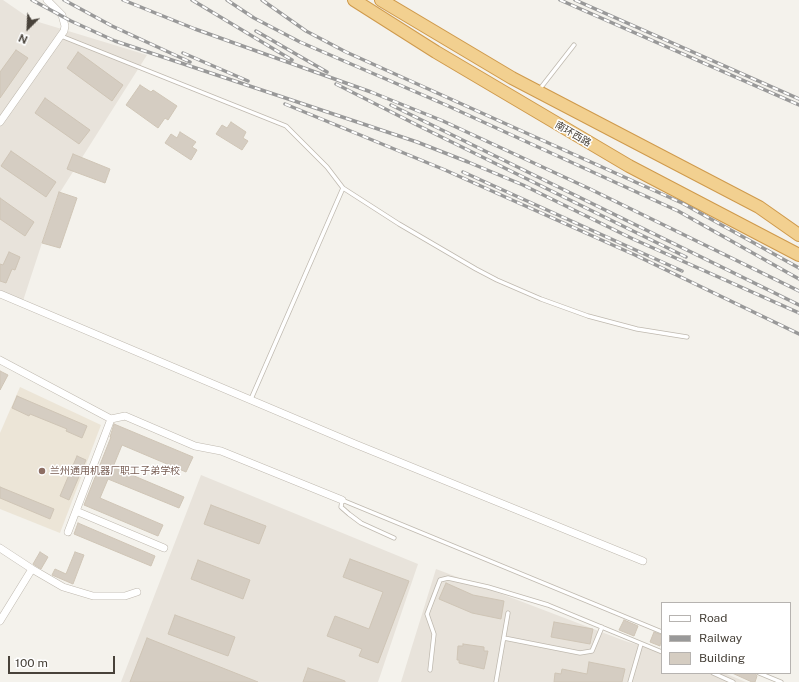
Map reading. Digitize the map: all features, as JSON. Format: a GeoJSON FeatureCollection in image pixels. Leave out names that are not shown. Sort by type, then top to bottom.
{"type":"FeatureCollection","features":[{"type":"Feature","properties":{"kind":"highway","name":"南环西路"},"geometry":{"type":"LineString","coordinates":[[354,0],[461,68],[629,166],[799,255]]}},
{"type":"Feature","properties":{"kind":"highway","name":"南环西路"},"geometry":{"type":"LineString","coordinates":[[381,0],[537,91],[759,207],[799,235]]}},
{"type":"Feature","properties":{"kind":"street"},"geometry":{"type":"LineString","coordinates":[[0,122],[61,36],[65,26],[65,20],[62,15],[47,0]]}},
{"type":"Feature","properties":{"kind":"street"},"geometry":{"type":"LineString","coordinates":[[0,294],[250,400],[643,561]]}},
{"type":"Feature","properties":{"kind":"street"},"geometry":{"type":"LineString","coordinates":[[0,360],[111,418],[125,416],[195,446],[221,451],[342,500]]}},
{"type":"Feature","properties":{"kind":"street"},"geometry":{"type":"LineString","coordinates":[[68,532],[111,418]]}},
{"type":"Feature","properties":{"kind":"street"},"geometry":{"type":"LineString","coordinates":[[76,511],[164,548]]}},
{"type":"Feature","properties":{"kind":"street"},"geometry":{"type":"LineString","coordinates":[[0,548],[63,587],[93,596],[126,596],[137,592]]}},
{"type":"Feature","properties":{"kind":"street"},"geometry":{"type":"LineString","coordinates":[[0,621],[32,569]]}},
{"type":"Feature","properties":{"kind":"lane"},"geometry":{"type":"LineString","coordinates":[[61,36],[286,126],[322,162],[343,188],[476,269],[519,290],[564,308],[613,323],[637,329],[687,337]]}},
{"type":"Feature","properties":{"kind":"lane"},"geometry":{"type":"LineString","coordinates":[[537,91],[574,45]]}},
{"type":"Feature","properties":{"kind":"lane"},"geometry":{"type":"LineString","coordinates":[[250,400],[343,188]]}},
{"type":"Feature","properties":{"kind":"lane"},"geometry":{"type":"LineString","coordinates":[[394,538],[362,523],[349,514],[341,506],[342,500],[661,632]]}},
{"type":"Feature","properties":{"kind":"lane"},"geometry":{"type":"LineString","coordinates":[[430,670],[434,634],[426,614],[440,580],[448,578],[488,586],[540,603],[661,652]]}},
{"type":"Feature","properties":{"kind":"lane"},"geometry":{"type":"LineString","coordinates":[[496,682],[508,613]]}},
{"type":"Feature","properties":{"kind":"lane"},"geometry":{"type":"LineString","coordinates":[[504,638],[580,653],[592,651],[602,627]]}},
{"type":"Feature","properties":{"kind":"lane"},"geometry":{"type":"LineString","coordinates":[[630,682],[641,644]]}},
{"type":"Feature","properties":{"kind":"lane"},"geometry":{"type":"LineString","coordinates":[[715,674],[733,682]]}},
{"type":"Feature","properties":{"kind":"lane"},"geometry":{"type":"LineString","coordinates":[[761,674],[781,682]]}},
{"type":"Feature","properties":{"kind":"shaded area"},"geometry":{"type":"Polygon","coordinates":[[[0,0],[3,0],[32,20],[147,55],[57,197],[22,304],[0,294],[0,0]]]}},
{"type":"Feature","properties":{"kind":"shaded area","name":"兰州通用机器厂职工子弟学校"},"geometry":{"type":"Polygon","coordinates":[[[20,387],[101,425],[60,533],[0,509],[0,433],[20,387]]]}},
{"type":"Feature","properties":{"kind":"shaded area"},"geometry":{"type":"Polygon","coordinates":[[[201,475],[418,564],[378,682],[121,682],[201,475]]]}},
{"type":"Feature","properties":{"kind":"shaded area"},"geometry":{"type":"Polygon","coordinates":[[[436,569],[625,641],[661,652],[661,674],[726,674],[746,682],[401,682],[436,569]]]}},
{"type":"Feature","properties":{"kind":"building"},"geometry":{"type":"Polygon","coordinates":[[[16,50],[28,58],[0,98],[0,72],[16,50]]]}},
{"type":"Feature","properties":{"kind":"building"},"geometry":{"type":"Polygon","coordinates":[[[78,52],[123,85],[112,101],[67,68],[78,52]]]}},
{"type":"Feature","properties":{"kind":"building"},"geometry":{"type":"Polygon","coordinates":[[[140,85],[151,92],[153,90],[177,106],[168,120],[165,118],[158,128],[126,105],[140,85]]]}},
{"type":"Feature","properties":{"kind":"building"},"geometry":{"type":"Polygon","coordinates":[[[45,98],[90,130],[79,144],[35,113],[45,98]]]}},
{"type":"Feature","properties":{"kind":"building"},"geometry":{"type":"Polygon","coordinates":[[[231,122],[246,132],[243,138],[248,141],[242,150],[216,134],[222,125],[227,128],[231,122]]]}},
{"type":"Feature","properties":{"kind":"building"},"geometry":{"type":"Polygon","coordinates":[[[180,132],[196,142],[192,147],[197,150],[191,160],[165,143],[171,134],[177,138],[180,132]]]}},
{"type":"Feature","properties":{"kind":"building"},"geometry":{"type":"Polygon","coordinates":[[[11,151],[56,182],[46,197],[1,166],[11,151]]]}},
{"type":"Feature","properties":{"kind":"building"},"geometry":{"type":"Polygon","coordinates":[[[73,154],[110,169],[105,183],[67,169],[73,154]]]}},
{"type":"Feature","properties":{"kind":"building"},"geometry":{"type":"Polygon","coordinates":[[[59,192],[77,198],[60,248],[42,243],[59,192]]]}},
{"type":"Feature","properties":{"kind":"building"},"geometry":{"type":"Polygon","coordinates":[[[0,198],[34,222],[25,236],[0,219],[0,198]]]}},
{"type":"Feature","properties":{"kind":"building"},"geometry":{"type":"Polygon","coordinates":[[[9,252],[20,257],[15,270],[12,269],[6,283],[0,281],[0,264],[3,265],[9,252]]]}},
{"type":"Feature","properties":{"kind":"building"},"geometry":{"type":"Polygon","coordinates":[[[0,371],[8,375],[0,390],[0,371]]]}},
{"type":"Feature","properties":{"kind":"building"},"geometry":{"type":"Polygon","coordinates":[[[17,396],[87,426],[82,438],[66,431],[67,429],[30,414],[29,416],[12,408],[17,396]]]}},
{"type":"Feature","properties":{"kind":"building"},"geometry":{"type":"Polygon","coordinates":[[[114,424],[193,457],[186,472],[122,445],[113,467],[184,497],[179,508],[108,479],[100,498],[163,525],[158,536],[84,505],[111,437],[114,424]]]}},
{"type":"Feature","properties":{"kind":"building"},"geometry":{"type":"Polygon","coordinates":[[[77,456],[86,460],[69,500],[60,496],[77,456]]]}},
{"type":"Feature","properties":{"kind":"building"},"geometry":{"type":"Polygon","coordinates":[[[0,487],[54,509],[50,519],[0,498],[0,487]]]}},
{"type":"Feature","properties":{"kind":"building"},"geometry":{"type":"Polygon","coordinates":[[[211,505],[266,526],[259,544],[204,524],[211,505]]]}},
{"type":"Feature","properties":{"kind":"building"},"geometry":{"type":"Polygon","coordinates":[[[78,523],[155,556],[151,566],[74,534],[78,523]]]}},
{"type":"Feature","properties":{"kind":"building"},"geometry":{"type":"Polygon","coordinates":[[[40,552],[48,557],[41,569],[33,564],[40,552]]]}},
{"type":"Feature","properties":{"kind":"building"},"geometry":{"type":"Polygon","coordinates":[[[75,552],[84,555],[73,584],[52,575],[55,569],[66,574],[75,552]]]}},
{"type":"Feature","properties":{"kind":"building"},"geometry":{"type":"Polygon","coordinates":[[[350,559],[409,581],[378,663],[359,656],[362,649],[327,636],[335,616],[369,629],[383,592],[343,577],[350,559]]]}},
{"type":"Feature","properties":{"kind":"building"},"geometry":{"type":"Polygon","coordinates":[[[198,560],[250,580],[243,599],[191,579],[198,560]]]}},
{"type":"Feature","properties":{"kind":"building"},"geometry":{"type":"Polygon","coordinates":[[[446,583],[473,595],[504,601],[501,619],[472,613],[439,599],[446,583]]]}},
{"type":"Feature","properties":{"kind":"building"},"geometry":{"type":"Polygon","coordinates":[[[175,615],[235,637],[228,656],[168,634],[175,615]]]}},
{"type":"Feature","properties":{"kind":"building"},"geometry":{"type":"Polygon","coordinates":[[[624,620],[638,626],[634,636],[619,630],[624,620]]]}},
{"type":"Feature","properties":{"kind":"building"},"geometry":{"type":"Polygon","coordinates":[[[554,622],[593,629],[590,644],[551,637],[554,622]]]}},
{"type":"Feature","properties":{"kind":"building"},"geometry":{"type":"Polygon","coordinates":[[[654,632],[661,635],[660,646],[650,642],[654,632]]]}},
{"type":"Feature","properties":{"kind":"building"},"geometry":{"type":"Polygon","coordinates":[[[147,638],[258,682],[130,682],[147,638]]]}},
{"type":"Feature","properties":{"kind":"building"},"geometry":{"type":"Polygon","coordinates":[[[463,644],[484,647],[484,651],[488,651],[484,669],[459,663],[459,660],[457,660],[458,646],[463,646],[463,644]]]}},
{"type":"Feature","properties":{"kind":"building"},"geometry":{"type":"Polygon","coordinates":[[[589,662],[625,669],[622,682],[554,682],[555,673],[561,674],[562,669],[587,674],[589,662]]]}},
{"type":"Feature","properties":{"kind":"building"},"geometry":{"type":"Polygon","coordinates":[[[308,668],[345,681],[345,682],[303,682],[308,668]]]}},
{"type":"Feature","properties":{"kind":"building"},"geometry":{"type":"Polygon","coordinates":[[[734,674],[756,674],[757,676],[755,682],[734,674]]]}},
{"type":"Feature","properties":{"kind":"railway"},"geometry":{"type":"LineString","coordinates":[[32,0],[71,21],[115,41],[417,142],[468,162],[523,185],[633,239],[799,313]]}},
{"type":"Feature","properties":{"kind":"railway"},"geometry":{"type":"LineString","coordinates":[[64,0],[112,26],[190,62]]}},
{"type":"Feature","properties":{"kind":"railway"},"geometry":{"type":"LineString","coordinates":[[123,0],[195,29],[371,92],[443,121],[590,189],[799,291]]}},
{"type":"Feature","properties":{"kind":"railway"},"geometry":{"type":"LineString","coordinates":[[192,0],[292,60]]}},
{"type":"Feature","properties":{"kind":"railway"},"geometry":{"type":"LineString","coordinates":[[227,0],[254,18],[300,42],[446,105],[678,211],[799,279]]}},
{"type":"Feature","properties":{"kind":"railway"},"geometry":{"type":"LineString","coordinates":[[262,0],[306,31],[346,52],[682,203],[799,268]]}},
{"type":"Feature","properties":{"kind":"railway"},"geometry":{"type":"LineString","coordinates":[[560,0],[799,105]]}},
{"type":"Feature","properties":{"kind":"railway"},"geometry":{"type":"LineString","coordinates":[[575,0],[799,99]]}},
{"type":"Feature","properties":{"kind":"railway"},"geometry":{"type":"LineString","coordinates":[[256,31],[327,72]]}},
{"type":"Feature","properties":{"kind":"railway"},"geometry":{"type":"LineString","coordinates":[[183,53],[248,81]]}},
{"type":"Feature","properties":{"kind":"railway"},"geometry":{"type":"LineString","coordinates":[[336,84],[686,257]]}},
{"type":"Feature","properties":{"kind":"railway"},"geometry":{"type":"LineString","coordinates":[[285,104],[445,170],[635,255],[799,334]]}},
{"type":"Feature","properties":{"kind":"railway"},"geometry":{"type":"LineString","coordinates":[[391,105],[799,305]]}},
{"type":"Feature","properties":{"kind":"railway"},"geometry":{"type":"LineString","coordinates":[[463,172],[682,271]]}},
{"type":"Feature","properties":{"kind":"place","name":"兰州通用机器厂职工子弟学校"},"geometry":{"type":"Point","coordinates":[42,471]}}]}
